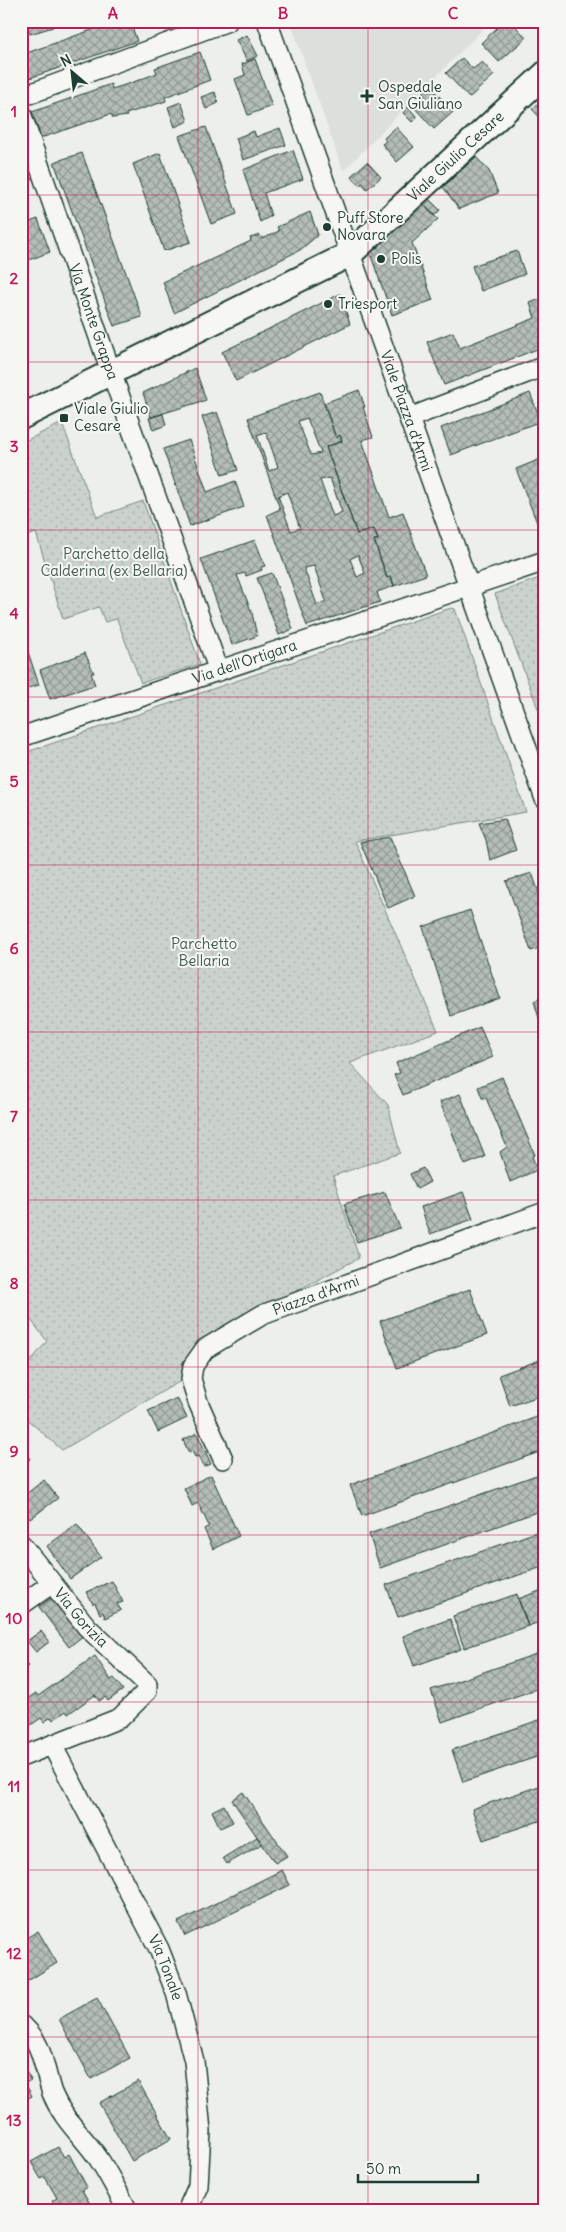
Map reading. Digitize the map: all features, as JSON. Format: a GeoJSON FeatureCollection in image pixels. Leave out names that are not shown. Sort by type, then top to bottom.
{"type":"FeatureCollection","features":[{"type":"Feature","properties":{"kind":"main road","name":"Viale Giulio Cesare"},"geometry":{"type":"LineString","coordinates":[[21,417],[350,254],[545,74]]}},
{"type":"Feature","properties":{"kind":"street"},"geometry":{"type":"LineString","coordinates":[[21,96],[228,21]]}},
{"type":"Feature","properties":{"kind":"street","name":"Viale Piazza d'Armi"},"geometry":{"type":"LineString","coordinates":[[267,21],[545,799]]}},
{"type":"Feature","properties":{"kind":"street","name":"Via Monte Grappa"},"geometry":{"type":"LineString","coordinates":[[21,113],[111,372],[219,671]]}},
{"type":"Feature","properties":{"kind":"street"},"geometry":{"type":"LineString","coordinates":[[409,418],[545,366]]}},
{"type":"Feature","properties":{"kind":"street","name":"Via dell'Ortigara"},"geometry":{"type":"LineString","coordinates":[[21,737],[545,561]]}},
{"type":"Feature","properties":{"kind":"street","name":"Piazza d'Armi"},"geometry":{"type":"LineString","coordinates":[[223,1459],[198,1402],[191,1379],[193,1366],[205,1349],[262,1315],[545,1212]]}},
{"type":"Feature","properties":{"kind":"street","name":"Via Gorizia"},"geometry":{"type":"LineString","coordinates":[[21,1544],[51,1584],[103,1644],[147,1684],[147,1691],[120,1718],[52,1745]]}},
{"type":"Feature","properties":{"kind":"street"},"geometry":{"type":"LineString","coordinates":[[21,1605],[51,1584]]}},
{"type":"Feature","properties":{"kind":"street"},"geometry":{"type":"LineString","coordinates":[[21,1757],[52,1745]]}},
{"type":"Feature","properties":{"kind":"street","name":"Via Tonale"},"geometry":{"type":"LineString","coordinates":[[52,1745],[159,1949],[176,1992],[194,2061],[201,2131],[198,2186],[187,2211]]}},
{"type":"Feature","properties":{"kind":"street"},"geometry":{"type":"LineString","coordinates":[[21,2024],[26,2028],[43,2056],[52,2092],[66,2121],[98,2158],[128,2211]]}},
{"type":"Feature","properties":{"kind":"shaded area","name":"Ospedale San Giuliano"},"geometry":{"type":"Polygon","coordinates":[[[290,21],[491,21],[343,171],[290,21]]]}},
{"type":"Feature","properties":{"kind":"green space","name":"Parchetto della Calderina (ex Bellaria)"},"geometry":{"type":"Polygon","coordinates":[[[62,423],[97,517],[143,501],[200,664],[141,683],[117,619],[105,622],[99,607],[63,619],[36,533],[21,538],[21,443],[62,423]]]}},
{"type":"Feature","properties":{"kind":"green space"},"geometry":{"type":"Polygon","coordinates":[[[545,576],[545,727],[495,594],[545,576]]]}},
{"type":"Feature","properties":{"kind":"green space","name":"Parchetto Bellaria"},"geometry":{"type":"Polygon","coordinates":[[[451,608],[455,609],[526,812],[355,841],[438,1031],[350,1063],[388,1105],[400,1153],[333,1176],[359,1258],[200,1342],[184,1379],[62,1450],[29,1421],[21,1418],[21,1373],[47,1341],[21,1307],[21,754],[451,608]]]}},
{"type":"Feature","properties":{"kind":"building"},"geometry":{"type":"Polygon","coordinates":[[[25,21],[51,21],[53,27],[30,34],[25,21]]]}},
{"type":"Feature","properties":{"kind":"building"},"geometry":{"type":"Polygon","coordinates":[[[117,21],[130,21],[137,41],[21,81],[21,55],[117,21]]]}},
{"type":"Feature","properties":{"kind":"building"},"geometry":{"type":"Polygon","coordinates":[[[501,21],[511,21],[526,38],[499,62],[481,43],[501,24],[501,21]]]}},
{"type":"Feature","properties":{"kind":"building"},"geometry":{"type":"Polygon","coordinates":[[[247,35],[258,56],[247,61],[236,40],[247,35]]]}},
{"type":"Feature","properties":{"kind":"building"},"geometry":{"type":"Polygon","coordinates":[[[200,52],[210,80],[165,97],[166,101],[126,114],[127,116],[113,118],[111,114],[41,138],[32,112],[111,84],[112,89],[131,83],[157,73],[155,68],[200,52]]]}},
{"type":"Feature","properties":{"kind":"building"},"geometry":{"type":"Polygon","coordinates":[[[462,58],[473,69],[482,62],[494,75],[469,98],[446,73],[462,58]]]}},
{"type":"Feature","properties":{"kind":"building"},"geometry":{"type":"Polygon","coordinates":[[[255,59],[272,106],[248,115],[235,79],[245,75],[242,64],[255,59]]]}},
{"type":"Feature","properties":{"kind":"building"},"geometry":{"type":"Polygon","coordinates":[[[430,86],[453,112],[434,129],[411,104],[430,86]]]}},
{"type":"Feature","properties":{"kind":"building"},"geometry":{"type":"Polygon","coordinates":[[[215,92],[218,103],[206,109],[201,97],[215,92]]]}},
{"type":"Feature","properties":{"kind":"building"},"geometry":{"type":"Polygon","coordinates":[[[545,97],[545,123],[532,109],[545,97]]]}},
{"type":"Feature","properties":{"kind":"building"},"geometry":{"type":"Polygon","coordinates":[[[181,102],[188,121],[175,127],[168,107],[181,102]]]}},
{"type":"Feature","properties":{"kind":"building"},"geometry":{"type":"Polygon","coordinates":[[[408,107],[417,117],[412,122],[403,113],[408,107]]]}},
{"type":"Feature","properties":{"kind":"building"},"geometry":{"type":"Polygon","coordinates":[[[206,127],[237,214],[211,224],[179,136],[206,127]]]}},
{"type":"Feature","properties":{"kind":"building"},"geometry":{"type":"Polygon","coordinates":[[[396,127],[414,147],[397,162],[382,144],[386,141],[384,138],[396,127]]]}},
{"type":"Feature","properties":{"kind":"building"},"geometry":{"type":"Polygon","coordinates":[[[280,128],[286,145],[243,160],[236,138],[254,131],[256,137],[280,128]]]}},
{"type":"Feature","properties":{"kind":"building"},"geometry":{"type":"Polygon","coordinates":[[[293,150],[303,179],[264,193],[271,216],[260,222],[243,170],[293,150]]]}},
{"type":"Feature","properties":{"kind":"building"},"geometry":{"type":"Polygon","coordinates":[[[82,153],[142,317],[114,326],[54,162],[82,153]]]}},
{"type":"Feature","properties":{"kind":"building"},"geometry":{"type":"Polygon","coordinates":[[[160,153],[191,242],[164,251],[133,164],[160,153]]]}},
{"type":"Feature","properties":{"kind":"building"},"geometry":{"type":"Polygon","coordinates":[[[476,157],[489,171],[498,193],[459,209],[443,187],[476,157]]]}},
{"type":"Feature","properties":{"kind":"building"},"geometry":{"type":"Polygon","coordinates":[[[367,162],[381,177],[367,189],[362,183],[360,186],[351,176],[367,162]]]}},
{"type":"Feature","properties":{"kind":"building"},"geometry":{"type":"Polygon","coordinates":[[[21,170],[29,191],[21,194],[21,170]]]}},
{"type":"Feature","properties":{"kind":"building"},"geometry":{"type":"Polygon","coordinates":[[[429,199],[440,210],[434,216],[423,204],[429,199]]]}},
{"type":"Feature","properties":{"kind":"building"},"geometry":{"type":"Polygon","coordinates":[[[423,204],[438,219],[412,243],[433,300],[392,315],[370,253],[423,204]]]}},
{"type":"Feature","properties":{"kind":"building"},"geometry":{"type":"Polygon","coordinates":[[[310,212],[318,235],[300,250],[174,313],[163,282],[251,241],[250,238],[260,235],[262,239],[279,231],[277,227],[310,212]]]}},
{"type":"Feature","properties":{"kind":"building"},"geometry":{"type":"Polygon","coordinates":[[[38,219],[50,252],[21,263],[21,225],[38,219]]]}},
{"type":"Feature","properties":{"kind":"building"},"geometry":{"type":"Polygon","coordinates":[[[517,251],[525,274],[481,291],[472,266],[517,251]]]}},
{"type":"Feature","properties":{"kind":"building"},"geometry":{"type":"Polygon","coordinates":[[[340,294],[350,324],[236,381],[222,352],[340,294]]]}},
{"type":"Feature","properties":{"kind":"building"},"geometry":{"type":"Polygon","coordinates":[[[545,297],[545,346],[444,385],[427,342],[453,332],[460,348],[535,318],[530,303],[545,297]]]}},
{"type":"Feature","properties":{"kind":"building"},"geometry":{"type":"Polygon","coordinates":[[[195,368],[206,400],[151,417],[143,393],[195,368]]]}},
{"type":"Feature","properties":{"kind":"building"},"geometry":{"type":"Polygon","coordinates":[[[359,390],[373,437],[362,440],[389,517],[403,512],[426,575],[394,586],[391,576],[387,578],[374,540],[378,540],[374,529],[357,534],[326,447],[342,441],[340,435],[336,438],[324,403],[359,390]]]}},
{"type":"Feature","properties":{"kind":"building"},"geometry":{"type":"Polygon","coordinates":[[[320,392],[336,438],[340,435],[342,441],[326,447],[357,534],[374,529],[378,540],[374,540],[387,578],[391,576],[394,586],[377,592],[380,602],[307,626],[267,515],[280,509],[248,418],[320,392]],[[307,418],[298,421],[311,455],[321,453],[307,418]],[[266,432],[257,435],[269,471],[278,467],[266,432]],[[330,478],[320,480],[333,516],[342,512],[330,478]],[[287,492],[278,496],[291,531],[300,528],[287,492]],[[358,555],[350,559],[357,577],[365,573],[358,555]],[[314,566],[304,568],[317,605],[326,601],[314,566]]]}},
{"type":"Feature","properties":{"kind":"building"},"geometry":{"type":"Polygon","coordinates":[[[530,393],[541,421],[451,455],[441,428],[530,393]]]}},
{"type":"Feature","properties":{"kind":"building"},"geometry":{"type":"Polygon","coordinates":[[[217,412],[238,470],[222,475],[202,417],[217,412]]]}},
{"type":"Feature","properties":{"kind":"building"},"geometry":{"type":"Polygon","coordinates":[[[163,414],[166,425],[153,430],[149,418],[163,414]]]}},
{"type":"Feature","properties":{"kind":"building"},"geometry":{"type":"Polygon","coordinates":[[[189,440],[207,492],[235,481],[244,507],[190,526],[163,449],[189,440]]]}},
{"type":"Feature","properties":{"kind":"building"},"geometry":{"type":"Polygon","coordinates":[[[543,458],[545,537],[543,538],[516,469],[543,458]]]}},
{"type":"Feature","properties":{"kind":"building"},"geometry":{"type":"Polygon","coordinates":[[[255,540],[265,566],[261,567],[262,570],[246,576],[245,573],[237,575],[252,613],[257,636],[232,645],[201,559],[255,540]]]}},
{"type":"Feature","properties":{"kind":"building"},"geometry":{"type":"Polygon","coordinates":[[[272,573],[293,629],[279,635],[257,578],[272,573]]]}},
{"type":"Feature","properties":{"kind":"building"},"geometry":{"type":"Polygon","coordinates":[[[21,631],[39,685],[21,690],[21,631]]]}},
{"type":"Feature","properties":{"kind":"building"},"geometry":{"type":"Polygon","coordinates":[[[85,653],[94,673],[91,673],[95,685],[50,699],[40,670],[85,653]]]}},
{"type":"Feature","properties":{"kind":"building"},"geometry":{"type":"Polygon","coordinates":[[[505,819],[516,850],[490,860],[486,840],[479,823],[505,819]]]}},
{"type":"Feature","properties":{"kind":"building"},"geometry":{"type":"Polygon","coordinates":[[[390,837],[415,896],[388,908],[360,842],[390,837]]]}},
{"type":"Feature","properties":{"kind":"building"},"geometry":{"type":"Polygon","coordinates":[[[532,873],[545,910],[545,946],[531,951],[506,881],[532,873]]]}},
{"type":"Feature","properties":{"kind":"building"},"geometry":{"type":"Polygon","coordinates":[[[470,910],[500,998],[451,1016],[423,927],[470,910]]]}},
{"type":"Feature","properties":{"kind":"building"},"geometry":{"type":"Polygon","coordinates":[[[545,996],[545,1039],[534,1001],[545,996]]]}},
{"type":"Feature","properties":{"kind":"building"},"geometry":{"type":"Polygon","coordinates":[[[480,1027],[493,1057],[403,1095],[394,1075],[400,1073],[396,1063],[480,1027]]]}},
{"type":"Feature","properties":{"kind":"building"},"geometry":{"type":"Polygon","coordinates":[[[502,1077],[535,1155],[532,1156],[537,1170],[510,1182],[500,1152],[507,1147],[486,1098],[482,1098],[478,1087],[502,1077]]]}},
{"type":"Feature","properties":{"kind":"building"},"geometry":{"type":"Polygon","coordinates":[[[460,1094],[485,1157],[465,1165],[440,1102],[460,1094]]]}},
{"type":"Feature","properties":{"kind":"building"},"geometry":{"type":"Polygon","coordinates":[[[423,1168],[430,1182],[417,1189],[410,1174],[423,1168]]]}},
{"type":"Feature","properties":{"kind":"building"},"geometry":{"type":"Polygon","coordinates":[[[385,1192],[400,1228],[357,1242],[344,1204],[385,1192]]]}},
{"type":"Feature","properties":{"kind":"building"},"geometry":{"type":"Polygon","coordinates":[[[463,1192],[473,1219],[430,1234],[421,1207],[463,1192]]]}},
{"type":"Feature","properties":{"kind":"building"},"geometry":{"type":"Polygon","coordinates":[[[470,1289],[487,1335],[397,1368],[380,1321],[470,1289]]]}},
{"type":"Feature","properties":{"kind":"building"},"geometry":{"type":"Polygon","coordinates":[[[545,1358],[545,1394],[510,1406],[499,1375],[545,1358]]]}},
{"type":"Feature","properties":{"kind":"building"},"geometry":{"type":"Polygon","coordinates":[[[177,1398],[187,1418],[158,1432],[148,1411],[177,1398]]]}},
{"type":"Feature","properties":{"kind":"building"},"geometry":{"type":"Polygon","coordinates":[[[545,1414],[545,1450],[362,1516],[350,1485],[545,1414]]]}},
{"type":"Feature","properties":{"kind":"building"},"geometry":{"type":"Polygon","coordinates":[[[197,1433],[211,1464],[204,1467],[199,1456],[195,1457],[192,1451],[189,1453],[183,1440],[197,1433]]]}},
{"type":"Feature","properties":{"kind":"building"},"geometry":{"type":"Polygon","coordinates":[[[21,1448],[30,1459],[21,1466],[21,1448]]]}},
{"type":"Feature","properties":{"kind":"building"},"geometry":{"type":"Polygon","coordinates":[[[545,1472],[545,1509],[380,1568],[369,1534],[545,1472]]]}},
{"type":"Feature","properties":{"kind":"building"},"geometry":{"type":"Polygon","coordinates":[[[211,1475],[239,1536],[213,1549],[204,1529],[209,1526],[198,1503],[192,1506],[184,1488],[211,1475]]]}},
{"type":"Feature","properties":{"kind":"building"},"geometry":{"type":"Polygon","coordinates":[[[44,1480],[58,1498],[30,1519],[21,1506],[21,1501],[27,1497],[26,1494],[44,1480]]]}},
{"type":"Feature","properties":{"kind":"building"},"geometry":{"type":"Polygon","coordinates":[[[77,1524],[101,1557],[70,1579],[47,1546],[77,1524]]]}},
{"type":"Feature","properties":{"kind":"building"},"geometry":{"type":"Polygon","coordinates":[[[545,1529],[545,1566],[398,1617],[386,1585],[545,1529]]]}},
{"type":"Feature","properties":{"kind":"building"},"geometry":{"type":"Polygon","coordinates":[[[21,1578],[29,1588],[21,1594],[21,1578]]]}},
{"type":"Feature","properties":{"kind":"building"},"geometry":{"type":"Polygon","coordinates":[[[112,1581],[123,1602],[117,1604],[121,1610],[105,1618],[103,1612],[100,1614],[95,1603],[93,1604],[86,1592],[112,1581]]]}},
{"type":"Feature","properties":{"kind":"building"},"geometry":{"type":"Polygon","coordinates":[[[545,1589],[545,1620],[528,1626],[518,1599],[545,1589]]]}},
{"type":"Feature","properties":{"kind":"building"},"geometry":{"type":"Polygon","coordinates":[[[517,1594],[528,1626],[464,1648],[453,1616],[517,1594]]]}},
{"type":"Feature","properties":{"kind":"building"},"geometry":{"type":"Polygon","coordinates":[[[54,1596],[84,1635],[69,1647],[39,1607],[54,1596]]]}},
{"type":"Feature","properties":{"kind":"building"},"geometry":{"type":"Polygon","coordinates":[[[450,1619],[461,1649],[414,1666],[403,1636],[450,1619]]]}},
{"type":"Feature","properties":{"kind":"building"},"geometry":{"type":"Polygon","coordinates":[[[41,1631],[49,1642],[36,1652],[27,1641],[41,1631]]]}},
{"type":"Feature","properties":{"kind":"building"},"geometry":{"type":"Polygon","coordinates":[[[545,1651],[545,1686],[442,1722],[431,1690],[545,1651]]]}},
{"type":"Feature","properties":{"kind":"building"},"geometry":{"type":"Polygon","coordinates":[[[95,1656],[111,1680],[114,1678],[123,1690],[108,1701],[105,1697],[99,1701],[95,1695],[68,1714],[66,1711],[53,1720],[51,1717],[44,1722],[41,1718],[25,1729],[24,1727],[21,1729],[21,1703],[36,1693],[38,1696],[95,1656]]]}},
{"type":"Feature","properties":{"kind":"building"},"geometry":{"type":"Polygon","coordinates":[[[21,1657],[28,1666],[21,1671],[21,1657]]]}},
{"type":"Feature","properties":{"kind":"building"},"geometry":{"type":"Polygon","coordinates":[[[545,1718],[545,1754],[463,1782],[452,1750],[545,1718]]]}},
{"type":"Feature","properties":{"kind":"building"},"geometry":{"type":"Polygon","coordinates":[[[545,1784],[545,1819],[483,1840],[472,1809],[545,1784]]]}},
{"type":"Feature","properties":{"kind":"building"},"geometry":{"type":"Polygon","coordinates":[[[243,1792],[287,1856],[275,1863],[232,1800],[243,1792]]]}},
{"type":"Feature","properties":{"kind":"building"},"geometry":{"type":"Polygon","coordinates":[[[224,1805],[233,1822],[220,1828],[212,1811],[224,1805]]]}},
{"type":"Feature","properties":{"kind":"building"},"geometry":{"type":"Polygon","coordinates":[[[257,1837],[262,1844],[227,1864],[223,1858],[257,1837]]]}},
{"type":"Feature","properties":{"kind":"building"},"geometry":{"type":"Polygon","coordinates":[[[282,1870],[290,1885],[185,1936],[178,1922],[282,1870]]]}},
{"type":"Feature","properties":{"kind":"building"},"geometry":{"type":"Polygon","coordinates":[[[38,1931],[57,1963],[21,1985],[21,1941],[38,1931]]]}},
{"type":"Feature","properties":{"kind":"building"},"geometry":{"type":"Polygon","coordinates":[[[97,1998],[130,2058],[91,2079],[59,2019],[97,1998]]]}},
{"type":"Feature","properties":{"kind":"building"},"geometry":{"type":"Polygon","coordinates":[[[21,2063],[31,2080],[25,2083],[32,2096],[21,2102],[21,2063]]]}},
{"type":"Feature","properties":{"kind":"building"},"geometry":{"type":"Polygon","coordinates":[[[138,2081],[171,2139],[132,2161],[99,2103],[138,2081]]]}},
{"type":"Feature","properties":{"kind":"building"},"geometry":{"type":"Polygon","coordinates":[[[58,2147],[64,2157],[69,2154],[87,2187],[82,2190],[89,2202],[73,2211],[58,2211],[52,2201],[57,2198],[45,2177],[41,2179],[31,2162],[58,2147]]]}},
{"type":"Feature","properties":{"kind":"place","name":"Ospedale San Giuliano"},"geometry":{"type":"Point","coordinates":[367,96]}},
{"type":"Feature","properties":{"kind":"place","name":"Puff Store Novara"},"geometry":{"type":"Point","coordinates":[327,227]}},
{"type":"Feature","properties":{"kind":"place","name":"Polis"},"geometry":{"type":"Point","coordinates":[381,259]}},
{"type":"Feature","properties":{"kind":"place","name":"Triesport"},"geometry":{"type":"Point","coordinates":[328,304]}},
{"type":"Feature","properties":{"kind":"place","name":"Viale Giulio Cesare"},"geometry":{"type":"Point","coordinates":[64,418]}}]}
